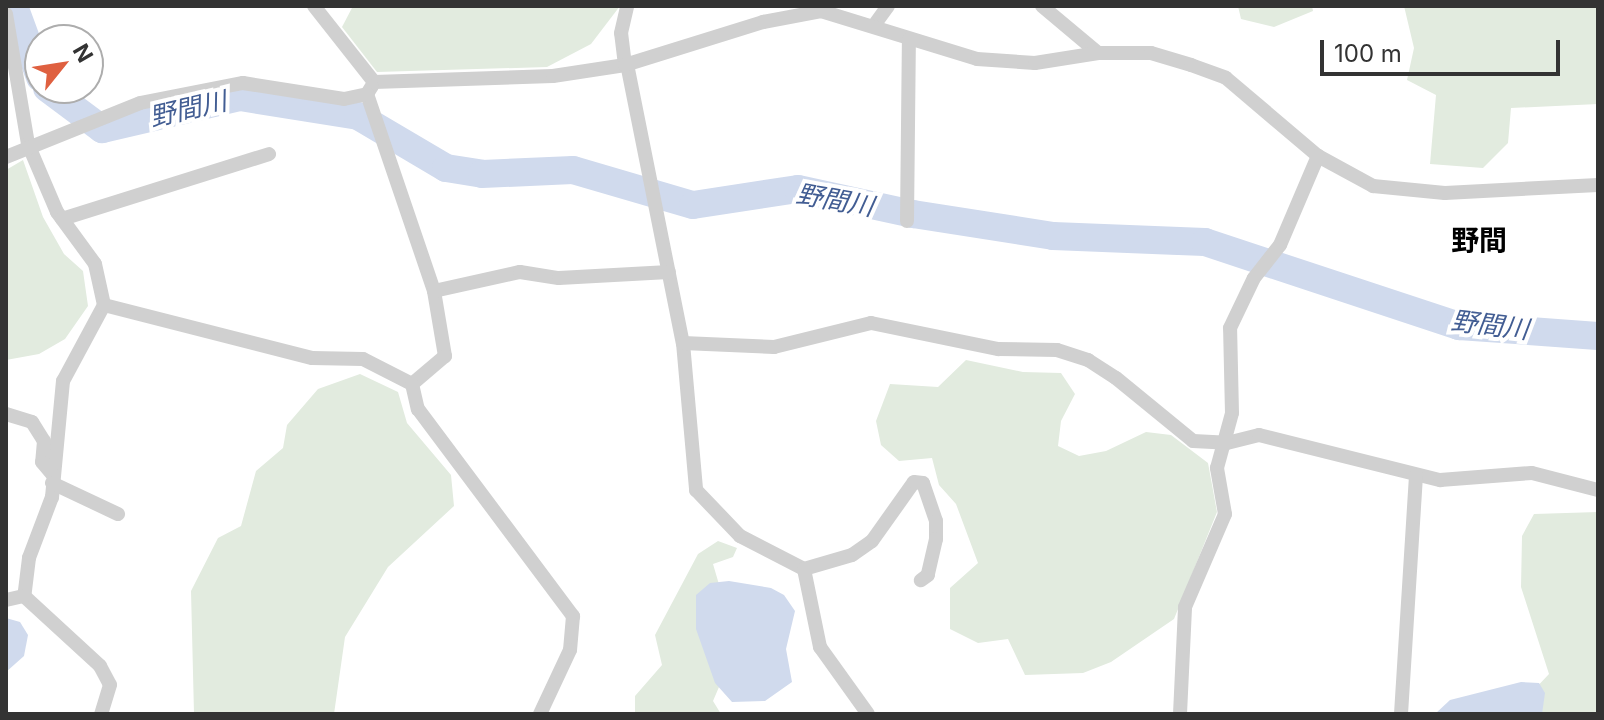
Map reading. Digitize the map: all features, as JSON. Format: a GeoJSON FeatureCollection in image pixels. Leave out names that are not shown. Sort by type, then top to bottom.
{"type":"FeatureCollection","features":[{"type":"Feature","properties":{"kind":"street"},"geometry":{"type":"LineString","coordinates":[[314,6],[371,88],[434,291],[445,356],[412,384]]}},
{"type":"Feature","properties":{"kind":"street"},"geometry":{"type":"LineString","coordinates":[[627,6],[621,33],[683,343],[696,490],[740,536],[804,569],[852,555],[872,541],[914,482],[923,483],[936,521],[936,539],[928,575],[921,580]]}},
{"type":"Feature","properties":{"kind":"street"},"geometry":{"type":"LineString","coordinates":[[875,24],[888,6]]}},
{"type":"Feature","properties":{"kind":"street"},"geometry":{"type":"LineString","coordinates":[[1042,6],[1098,53]]}},
{"type":"Feature","properties":{"kind":"street"},"geometry":{"type":"LineString","coordinates":[[6,157],[28,144],[140,103],[243,83],[344,99],[371,88],[553,76],[626,65],[763,22],[821,11],[875,24],[909,40],[977,59],[1035,63],[1098,53],[1151,53],[1226,78],[1318,156],[1373,186],[1445,193],[1598,185]]}},
{"type":"Feature","properties":{"kind":"street"},"geometry":{"type":"LineString","coordinates":[[6,14],[28,144],[62,219],[95,264],[104,305],[63,381],[52,479],[29,558],[24,596]]}},
{"type":"Feature","properties":{"kind":"street"},"geometry":{"type":"LineString","coordinates":[[907,221],[909,40]]}},
{"type":"Feature","properties":{"kind":"street"},"geometry":{"type":"LineString","coordinates":[[62,219],[269,154]]}},
{"type":"Feature","properties":{"kind":"street"},"geometry":{"type":"LineString","coordinates":[[1180,714],[1185,607],[1225,514],[1217,468],[1227,443],[1232,413],[1230,328],[1254,278],[1280,245],[1318,156]]}},
{"type":"Feature","properties":{"kind":"street"},"geometry":{"type":"LineString","coordinates":[[434,291],[520,272],[559,278],[669,272]]}},
{"type":"Feature","properties":{"kind":"street"},"geometry":{"type":"LineString","coordinates":[[104,305],[312,358],[363,359],[412,384],[418,409],[573,616],[570,650],[540,714]]}},
{"type":"Feature","properties":{"kind":"street"},"geometry":{"type":"LineString","coordinates":[[683,343],[774,347],[871,323],[998,349],[1057,350],[1088,360],[1116,378],[1193,441],[1227,443],[1259,435],[1440,480],[1532,473],[1598,490]]}},
{"type":"Feature","properties":{"kind":"street"},"geometry":{"type":"LineString","coordinates":[[6,414],[32,422],[44,441],[42,462],[52,479],[118,514]]}},
{"type":"Feature","properties":{"kind":"street"},"geometry":{"type":"LineString","coordinates":[[1401,714],[1416,475]]}},
{"type":"Feature","properties":{"kind":"street"},"geometry":{"type":"LineString","coordinates":[[804,569],[820,647],[868,714]]}},
{"type":"Feature","properties":{"kind":"street"},"geometry":{"type":"LineString","coordinates":[[6,600],[24,596]]}},
{"type":"Feature","properties":{"kind":"street"},"geometry":{"type":"LineString","coordinates":[[24,596],[100,666],[110,685],[101,714]]}},
{"type":"Feature","properties":{"kind":"shaded area"},"geometry":{"type":"Polygon","coordinates":[[[353,6],[620,6],[591,44],[547,67],[377,72],[342,27],[353,6]]]}},
{"type":"Feature","properties":{"kind":"shaded area"},"geometry":{"type":"Polygon","coordinates":[[[1238,6],[1312,6],[1313,11],[1274,27],[1241,19],[1238,6]]]}},
{"type":"Feature","properties":{"kind":"shaded area"},"geometry":{"type":"Polygon","coordinates":[[[1404,6],[1598,6],[1598,104],[1511,108],[1508,143],[1483,168],[1430,164],[1436,95],[1407,80],[1414,48],[1404,6]]]}},
{"type":"Feature","properties":{"kind":"shaded area"},"geometry":{"type":"Polygon","coordinates":[[[23,160],[43,217],[64,254],[83,271],[88,306],[65,339],[39,354],[6,360],[6,170],[23,160]]]}},
{"type":"Feature","properties":{"kind":"shaded area"},"geometry":{"type":"Polygon","coordinates":[[[966,360],[1023,372],[1061,373],[1075,394],[1061,421],[1058,446],[1079,456],[1106,451],[1146,432],[1171,435],[1208,463],[1217,512],[1174,619],[1111,662],[1083,673],[1025,675],[1008,639],[978,643],[950,629],[950,588],[978,563],[956,504],[939,485],[932,458],[899,461],[881,445],[876,421],[890,384],[938,387],[966,360]]]}},
{"type":"Feature","properties":{"kind":"shaded area"},"geometry":{"type":"Polygon","coordinates":[[[360,374],[398,392],[407,423],[451,475],[454,506],[388,567],[345,637],[334,714],[194,714],[191,591],[218,538],[241,526],[256,471],[283,448],[287,425],[318,389],[360,374]]]}},
{"type":"Feature","properties":{"kind":"shaded area"},"geometry":{"type":"Polygon","coordinates":[[[1598,512],[1598,714],[1495,714],[1518,707],[1549,674],[1521,587],[1522,536],[1534,514],[1598,512]]]}},
{"type":"Feature","properties":{"kind":"shaded area"},"geometry":{"type":"Polygon","coordinates":[[[718,541],[737,548],[733,557],[713,564],[723,598],[728,666],[713,701],[721,714],[635,714],[635,696],[662,665],[655,635],[698,554],[718,541]]]}},
{"type":"Feature","properties":{"kind":"water"},"geometry":{"type":"Polygon","coordinates":[[[729,581],[771,588],[784,595],[795,611],[786,649],[792,682],[765,701],[732,702],[715,683],[696,629],[696,595],[710,583],[729,581]]]}},
{"type":"Feature","properties":{"kind":"water"},"geometry":{"type":"Polygon","coordinates":[[[6,618],[20,622],[28,635],[24,656],[6,672],[6,618]]]}},
{"type":"Feature","properties":{"kind":"water"},"geometry":{"type":"Polygon","coordinates":[[[1521,682],[1539,683],[1545,693],[1542,714],[1435,714],[1450,700],[1521,682]]]}},
{"type":"Feature","properties":{"kind":"waterway","name":"野間川"},"geometry":{"type":"LineString","coordinates":[[14,6],[24,33]]}},
{"type":"Feature","properties":{"kind":"waterway","name":"野間川"},"geometry":{"type":"LineString","coordinates":[[68,104],[102,129],[240,97],[358,116],[446,168],[482,174],[573,170],[693,205],[798,189],[913,214],[1053,236],[1205,242],[1459,326],[1598,336]]}},
{"type":"Feature","properties":{"kind":"district","name":"野間"},"geometry":{"type":"Point","coordinates":[1479,240]}}]}
